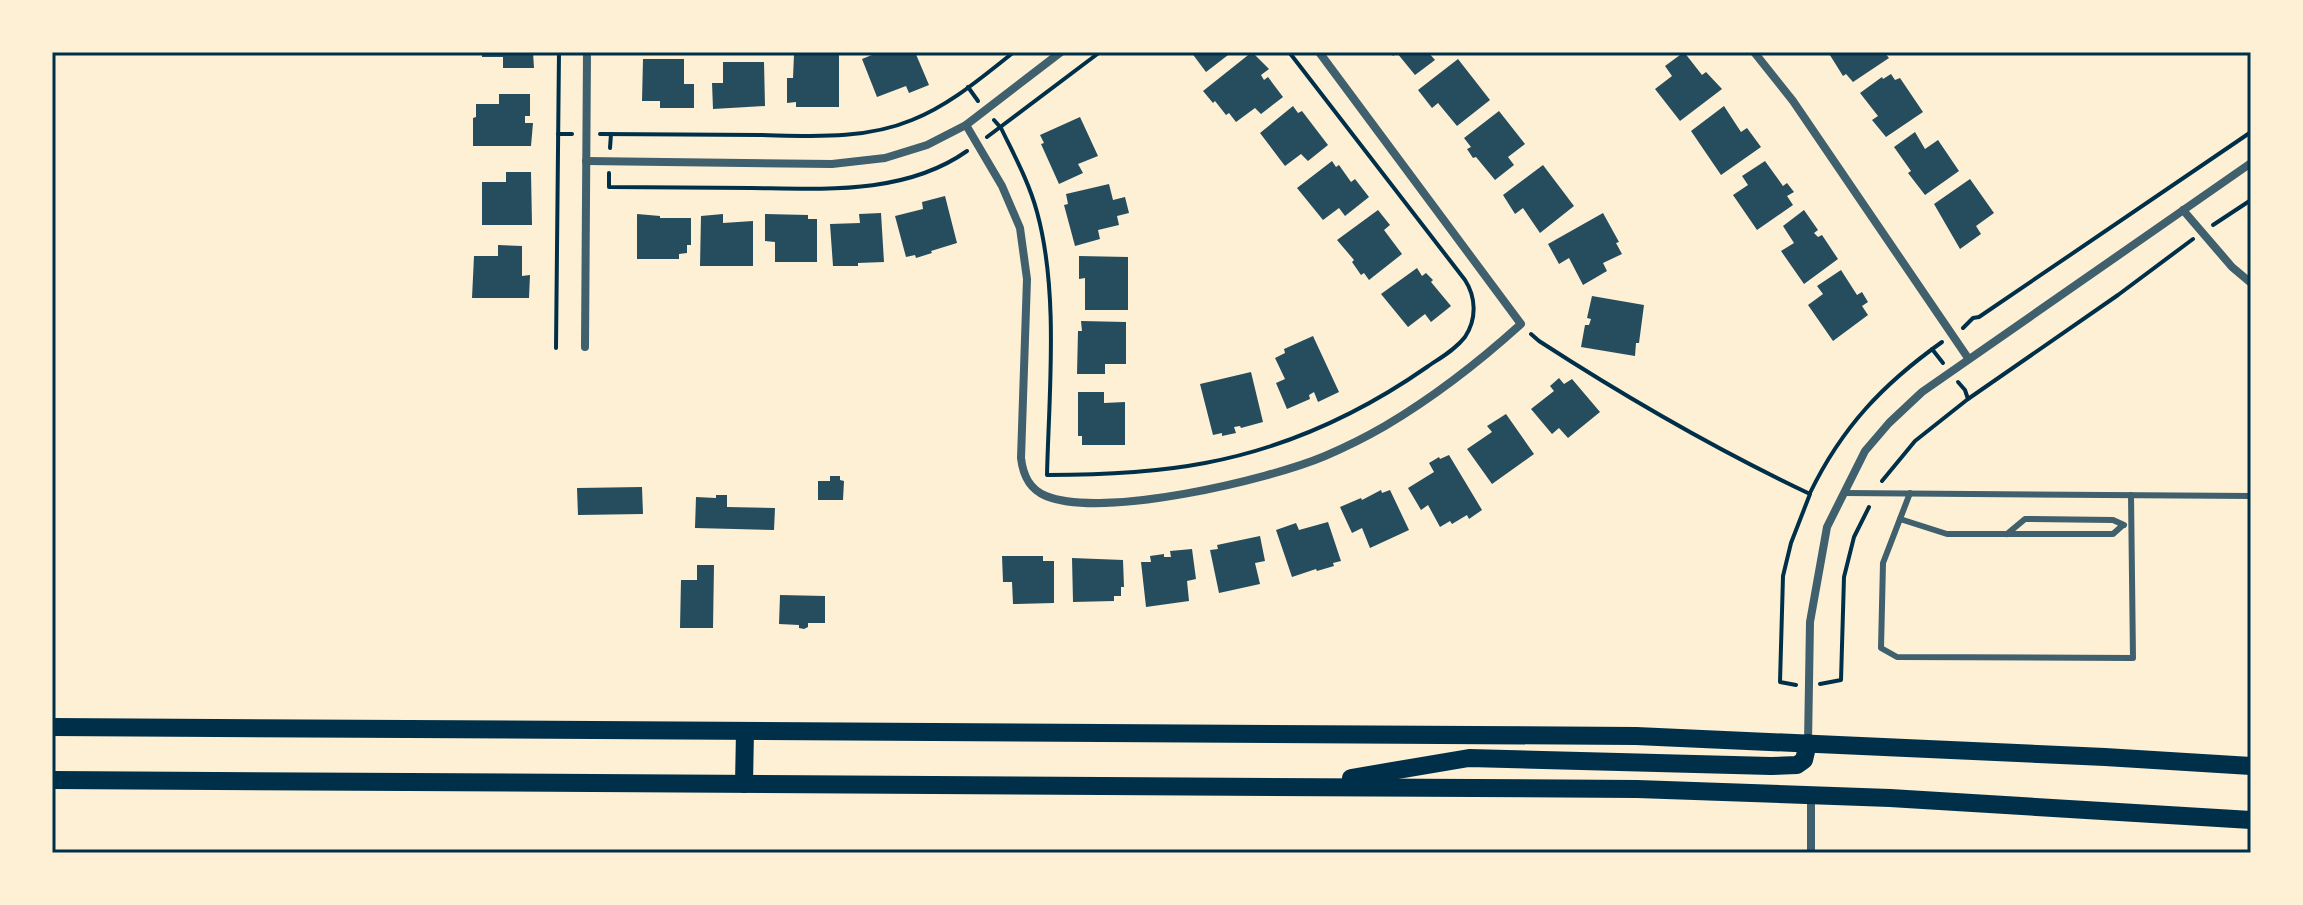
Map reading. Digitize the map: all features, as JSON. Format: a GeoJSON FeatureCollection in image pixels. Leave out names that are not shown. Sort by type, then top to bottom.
{"type":"FeatureCollection","features":[{"type":"Feature","properties":{"kind":"highway"},"geometry":{"type":"LineString","coordinates":[[52,727],[1539,735],[1721,739],[2251,766]]}},
{"type":"Feature","properties":{"kind":"highway"},"geometry":{"type":"LineString","coordinates":[[744,784],[745,731]]}},
{"type":"Feature","properties":{"kind":"highway"},"geometry":{"type":"LineString","coordinates":[[1301,786],[1469,758],[1797,765],[1804,760],[1808,743]]}},
{"type":"Feature","properties":{"kind":"highway"},"geometry":{"type":"LineString","coordinates":[[52,780],[1637,789],[1811,795],[2251,820]]}},
{"type":"Feature","properties":{"kind":"street"},"geometry":{"type":"LineString","coordinates":[[585,347],[587,52]]}},
{"type":"Feature","properties":{"kind":"street"},"geometry":{"type":"LineString","coordinates":[[586,161],[856,163],[913,151],[966,125],[1061,52]]}},
{"type":"Feature","properties":{"kind":"street"},"geometry":{"type":"LineString","coordinates":[[966,125],[1002,186],[1020,228],[1027,279],[1021,458],[1027,481],[1047,496],[1073,501],[1118,501],[1186,494],[1256,479],[1325,456],[1374,432],[1475,365],[1521,324],[1319,52]]}},
{"type":"Feature","properties":{"kind":"street"},"geometry":{"type":"LineString","coordinates":[[1754,52],[1793,101],[1968,358]]}},
{"type":"Feature","properties":{"kind":"street"},"geometry":{"type":"LineString","coordinates":[[1808,743],[1810,622],[1818,570],[1827,527],[1865,451],[1922,392],[2251,163]]}},
{"type":"Feature","properties":{"kind":"street"},"geometry":{"type":"LineString","coordinates":[[2183,210],[2232,267],[2251,283]]}},
{"type":"Feature","properties":{"kind":"street"},"geometry":{"type":"LineString","coordinates":[[1811,795],[1811,853]]}},
{"type":"Feature","properties":{"kind":"lane"},"geometry":{"type":"LineString","coordinates":[[1844,493],[2251,496]]}},
{"type":"Feature","properties":{"kind":"lane"},"geometry":{"type":"LineString","coordinates":[[1910,493],[1883,563],[1881,648],[1897,657],[2133,658],[2127,525],[2131,495]]}},
{"type":"Feature","properties":{"kind":"lane"},"geometry":{"type":"LineString","coordinates":[[1900,519],[1947,534],[2113,534],[2127,525]]}},
{"type":"Feature","properties":{"kind":"lane"},"geometry":{"type":"LineString","coordinates":[[2007,534],[2025,519],[2113,520],[2127,525]]}},
{"type":"Feature","properties":{"kind":"path"},"geometry":{"type":"LineString","coordinates":[[556,348],[559,52]]}},
{"type":"Feature","properties":{"kind":"path"},"geometry":{"type":"LineString","coordinates":[[558,134],[827,136],[867,133],[901,125],[928,113],[954,98],[1014,52]]}},
{"type":"Feature","properties":{"kind":"path"},"geometry":{"type":"LineString","coordinates":[[1047,475],[1126,473],[1205,463],[1248,453],[1355,411],[1452,349],[1467,333],[1474,305],[1472,292],[1465,280],[1289,52]]}},
{"type":"Feature","properties":{"kind":"path"},"geometry":{"type":"LineString","coordinates":[[1810,494],[1834,449],[1861,411],[1904,371],[1973,318],[2027,285],[2251,132]]}},
{"type":"Feature","properties":{"kind":"building"},"geometry":{"type":"Polygon","coordinates":[[[482,52],[533,52],[534,68],[503,68],[503,57],[482,57],[482,52]]]}},
{"type":"Feature","properties":{"kind":"building"},"geometry":{"type":"Polygon","coordinates":[[[879,52],[915,52],[929,85],[909,93],[906,86],[877,97],[862,59],[879,52]]]}},
{"type":"Feature","properties":{"kind":"building"},"geometry":{"type":"Polygon","coordinates":[[[1191,52],[1232,52],[1206,72],[1191,52]]]}},
{"type":"Feature","properties":{"kind":"building"},"geometry":{"type":"Polygon","coordinates":[[[1252,52],[1269,69],[1261,75],[1264,80],[1268,77],[1283,97],[1261,114],[1255,108],[1236,122],[1203,91],[1252,52]]]}},
{"type":"Feature","properties":{"kind":"building"},"geometry":{"type":"Polygon","coordinates":[[[1390,52],[1428,52],[1435,60],[1415,75],[1397,53],[1393,56],[1390,52]]]}},
{"type":"Feature","properties":{"kind":"building"},"geometry":{"type":"Polygon","coordinates":[[[1684,52],[1702,75],[1706,72],[1722,89],[1680,121],[1655,89],[1672,76],[1665,66],[1684,52]]]}},
{"type":"Feature","properties":{"kind":"building"},"geometry":{"type":"Polygon","coordinates":[[[1828,52],[1884,52],[1889,58],[1853,82],[1846,74],[1843,76],[1828,52]]]}},
{"type":"Feature","properties":{"kind":"building"},"geometry":{"type":"Polygon","coordinates":[[[794,54],[839,55],[839,107],[796,107],[796,102],[787,103],[787,78],[793,78],[794,54]]]}},
{"type":"Feature","properties":{"kind":"building"},"geometry":{"type":"Polygon","coordinates":[[[643,59],[684,59],[684,84],[694,84],[694,108],[660,108],[660,101],[642,101],[643,59]]]}},
{"type":"Feature","properties":{"kind":"building"},"geometry":{"type":"Polygon","coordinates":[[[1458,59],[1490,100],[1457,126],[1438,103],[1432,108],[1418,90],[1458,59]]]}},
{"type":"Feature","properties":{"kind":"building"},"geometry":{"type":"Polygon","coordinates":[[[723,62],[764,62],[765,106],[713,109],[712,83],[723,83],[723,62]]]}},
{"type":"Feature","properties":{"kind":"building"},"geometry":{"type":"Polygon","coordinates":[[[1891,74],[1895,80],[1900,78],[1923,112],[1886,137],[1872,120],[1878,116],[1860,93],[1891,74]]]}},
{"type":"Feature","properties":{"kind":"building"},"geometry":{"type":"Polygon","coordinates":[[[499,94],[530,94],[530,116],[525,116],[525,123],[533,123],[531,146],[473,146],[476,104],[499,104],[499,94]]]}},
{"type":"Feature","properties":{"kind":"building"},"geometry":{"type":"Polygon","coordinates":[[[1293,106],[1298,113],[1302,111],[1328,145],[1308,161],[1301,154],[1285,166],[1260,133],[1293,106]]]}},
{"type":"Feature","properties":{"kind":"building"},"geometry":{"type":"Polygon","coordinates":[[[1724,106],[1741,132],[1747,128],[1761,147],[1721,175],[1691,131],[1724,106]]]}},
{"type":"Feature","properties":{"kind":"building"},"geometry":{"type":"Polygon","coordinates":[[[1499,111],[1525,144],[1508,157],[1514,165],[1495,180],[1476,157],[1473,158],[1467,149],[1471,147],[1464,138],[1499,111]]]}},
{"type":"Feature","properties":{"kind":"building"},"geometry":{"type":"Polygon","coordinates":[[[1080,117],[1098,156],[1078,164],[1083,173],[1059,184],[1040,135],[1080,117]]]}},
{"type":"Feature","properties":{"kind":"building"},"geometry":{"type":"Polygon","coordinates":[[[1915,132],[1925,149],[1938,140],[1959,171],[1925,195],[1894,147],[1915,132]]]}},
{"type":"Feature","properties":{"kind":"building"},"geometry":{"type":"Polygon","coordinates":[[[1332,161],[1336,167],[1339,165],[1351,182],[1355,179],[1369,197],[1345,216],[1339,208],[1323,220],[1297,188],[1332,161]]]}},
{"type":"Feature","properties":{"kind":"building"},"geometry":{"type":"Polygon","coordinates":[[[1765,161],[1783,186],[1787,183],[1794,192],[1787,196],[1793,205],[1757,230],[1733,195],[1748,185],[1742,176],[1765,161]]]}},
{"type":"Feature","properties":{"kind":"building"},"geometry":{"type":"Polygon","coordinates":[[[1543,165],[1574,206],[1540,233],[1523,208],[1515,214],[1503,195],[1543,165]]]}},
{"type":"Feature","properties":{"kind":"building"},"geometry":{"type":"Polygon","coordinates":[[[506,172],[531,172],[532,225],[482,225],[482,182],[506,182],[506,172]]]}},
{"type":"Feature","properties":{"kind":"building"},"geometry":{"type":"Polygon","coordinates":[[[1970,179],[1994,213],[1976,226],[1981,234],[1960,249],[1934,204],[1970,179]]]}},
{"type":"Feature","properties":{"kind":"building"},"geometry":{"type":"Polygon","coordinates":[[[1109,184],[1113,200],[1125,197],[1129,213],[1117,216],[1119,225],[1098,230],[1100,239],[1075,246],[1064,205],[1068,204],[1066,194],[1109,184]]]}},
{"type":"Feature","properties":{"kind":"building"},"geometry":{"type":"Polygon","coordinates":[[[945,196],[957,243],[916,258],[915,255],[906,257],[895,216],[923,209],[922,202],[945,196]]]}},
{"type":"Feature","properties":{"kind":"building"},"geometry":{"type":"Polygon","coordinates":[[[1378,210],[1390,225],[1384,230],[1402,254],[1369,280],[1364,273],[1361,275],[1352,262],[1354,260],[1337,240],[1378,210]]]}},
{"type":"Feature","properties":{"kind":"building"},"geometry":{"type":"Polygon","coordinates":[[[1804,210],[1818,230],[1814,233],[1818,237],[1822,235],[1838,259],[1804,284],[1781,251],[1794,243],[1783,226],[1804,210]]]}},
{"type":"Feature","properties":{"kind":"building"},"geometry":{"type":"Polygon","coordinates":[[[881,213],[884,262],[833,266],[830,224],[860,223],[859,214],[881,213]]]}},
{"type":"Feature","properties":{"kind":"building"},"geometry":{"type":"Polygon","coordinates":[[[1603,213],[1622,254],[1603,263],[1607,271],[1583,285],[1569,258],[1559,264],[1548,244],[1603,213]]]}},
{"type":"Feature","properties":{"kind":"building"},"geometry":{"type":"Polygon","coordinates":[[[637,214],[691,218],[691,245],[687,245],[687,253],[679,254],[679,259],[637,259],[637,214]]]}},
{"type":"Feature","properties":{"kind":"building"},"geometry":{"type":"Polygon","coordinates":[[[723,214],[723,223],[753,221],[753,266],[700,266],[701,216],[723,214]]]}},
{"type":"Feature","properties":{"kind":"building"},"geometry":{"type":"Polygon","coordinates":[[[765,214],[808,215],[808,219],[817,219],[817,262],[775,262],[775,242],[765,241],[765,214]]]}},
{"type":"Feature","properties":{"kind":"building"},"geometry":{"type":"Polygon","coordinates":[[[498,245],[522,246],[522,276],[530,275],[529,298],[472,298],[474,256],[498,256],[498,245]]]}},
{"type":"Feature","properties":{"kind":"building"},"geometry":{"type":"Polygon","coordinates":[[[1079,256],[1128,257],[1128,310],[1085,310],[1085,278],[1079,279],[1079,256]]]}},
{"type":"Feature","properties":{"kind":"building"},"geometry":{"type":"Polygon","coordinates":[[[1417,268],[1422,276],[1426,273],[1433,280],[1431,282],[1451,306],[1431,322],[1425,314],[1408,327],[1381,294],[1417,268]]]}},
{"type":"Feature","properties":{"kind":"building"},"geometry":{"type":"Polygon","coordinates":[[[1841,270],[1857,295],[1862,292],[1868,302],[1862,306],[1868,315],[1833,341],[1808,305],[1823,294],[1817,286],[1841,270]]]}},
{"type":"Feature","properties":{"kind":"building"},"geometry":{"type":"Polygon","coordinates":[[[1592,296],[1644,305],[1635,356],[1581,347],[1585,325],[1589,325],[1591,319],[1587,318],[1592,296]]]}},
{"type":"Feature","properties":{"kind":"building"},"geometry":{"type":"Polygon","coordinates":[[[1081,321],[1126,322],[1126,364],[1105,364],[1105,374],[1077,374],[1081,321]]]}},
{"type":"Feature","properties":{"kind":"building"},"geometry":{"type":"Polygon","coordinates":[[[1313,336],[1339,392],[1318,402],[1314,392],[1309,395],[1310,399],[1287,409],[1276,383],[1285,379],[1275,358],[1285,353],[1284,349],[1313,336]]]}},
{"type":"Feature","properties":{"kind":"building"},"geometry":{"type":"Polygon","coordinates":[[[1251,372],[1263,422],[1234,427],[1236,433],[1213,435],[1200,384],[1251,372]]]}},
{"type":"Feature","properties":{"kind":"building"},"geometry":{"type":"Polygon","coordinates":[[[1559,378],[1564,384],[1572,379],[1600,412],[1568,438],[1559,428],[1552,434],[1531,409],[1554,391],[1550,386],[1559,378]]]}},
{"type":"Feature","properties":{"kind":"building"},"geometry":{"type":"Polygon","coordinates":[[[1078,392],[1104,392],[1104,403],[1125,402],[1125,445],[1082,445],[1082,436],[1078,436],[1078,392]]]}},
{"type":"Feature","properties":{"kind":"building"},"geometry":{"type":"Polygon","coordinates":[[[1506,414],[1534,454],[1492,484],[1467,449],[1492,432],[1487,426],[1506,414]]]}},
{"type":"Feature","properties":{"kind":"building"},"geometry":{"type":"Polygon","coordinates":[[[1449,455],[1482,510],[1469,519],[1467,515],[1440,527],[1428,505],[1421,510],[1408,488],[1434,472],[1429,463],[1449,455]]]}},
{"type":"Feature","properties":{"kind":"building"},"geometry":{"type":"Polygon","coordinates":[[[830,476],[840,476],[840,480],[844,481],[843,500],[818,500],[818,481],[830,481],[830,476]]]}},
{"type":"Feature","properties":{"kind":"building"},"geometry":{"type":"Polygon","coordinates":[[[642,487],[643,514],[578,515],[577,488],[642,487]]]}},
{"type":"Feature","properties":{"kind":"building"},"geometry":{"type":"Polygon","coordinates":[[[1381,490],[1382,493],[1390,490],[1409,530],[1370,548],[1362,528],[1352,533],[1340,507],[1381,490]]]}},
{"type":"Feature","properties":{"kind":"building"},"geometry":{"type":"Polygon","coordinates":[[[716,495],[727,495],[727,507],[775,508],[774,530],[695,528],[696,497],[716,498],[716,495]]]}},
{"type":"Feature","properties":{"kind":"building"},"geometry":{"type":"Polygon","coordinates":[[[1328,522],[1341,561],[1333,563],[1334,566],[1292,577],[1276,530],[1296,523],[1299,530],[1328,522]]]}},
{"type":"Feature","properties":{"kind":"building"},"geometry":{"type":"Polygon","coordinates":[[[1260,536],[1265,561],[1255,563],[1260,584],[1219,593],[1210,550],[1218,549],[1217,545],[1260,536]]]}},
{"type":"Feature","properties":{"kind":"building"},"geometry":{"type":"Polygon","coordinates":[[[1192,549],[1196,579],[1187,581],[1189,601],[1146,607],[1141,562],[1151,562],[1150,556],[1164,554],[1164,557],[1171,557],[1170,551],[1192,549]]]}},
{"type":"Feature","properties":{"kind":"building"},"geometry":{"type":"Polygon","coordinates":[[[1002,556],[1043,556],[1043,561],[1054,561],[1054,603],[1013,604],[1012,582],[1003,582],[1002,556]]]}},
{"type":"Feature","properties":{"kind":"building"},"geometry":{"type":"Polygon","coordinates":[[[1072,558],[1123,560],[1124,587],[1121,587],[1121,596],[1114,596],[1114,601],[1073,602],[1072,558]]]}},
{"type":"Feature","properties":{"kind":"building"},"geometry":{"type":"Polygon","coordinates":[[[697,565],[714,565],[713,628],[680,628],[681,580],[697,580],[697,565]]]}},
{"type":"Feature","properties":{"kind":"building"},"geometry":{"type":"Polygon","coordinates":[[[780,595],[825,596],[825,623],[808,623],[804,629],[799,625],[779,624],[780,595]]]}}]}
